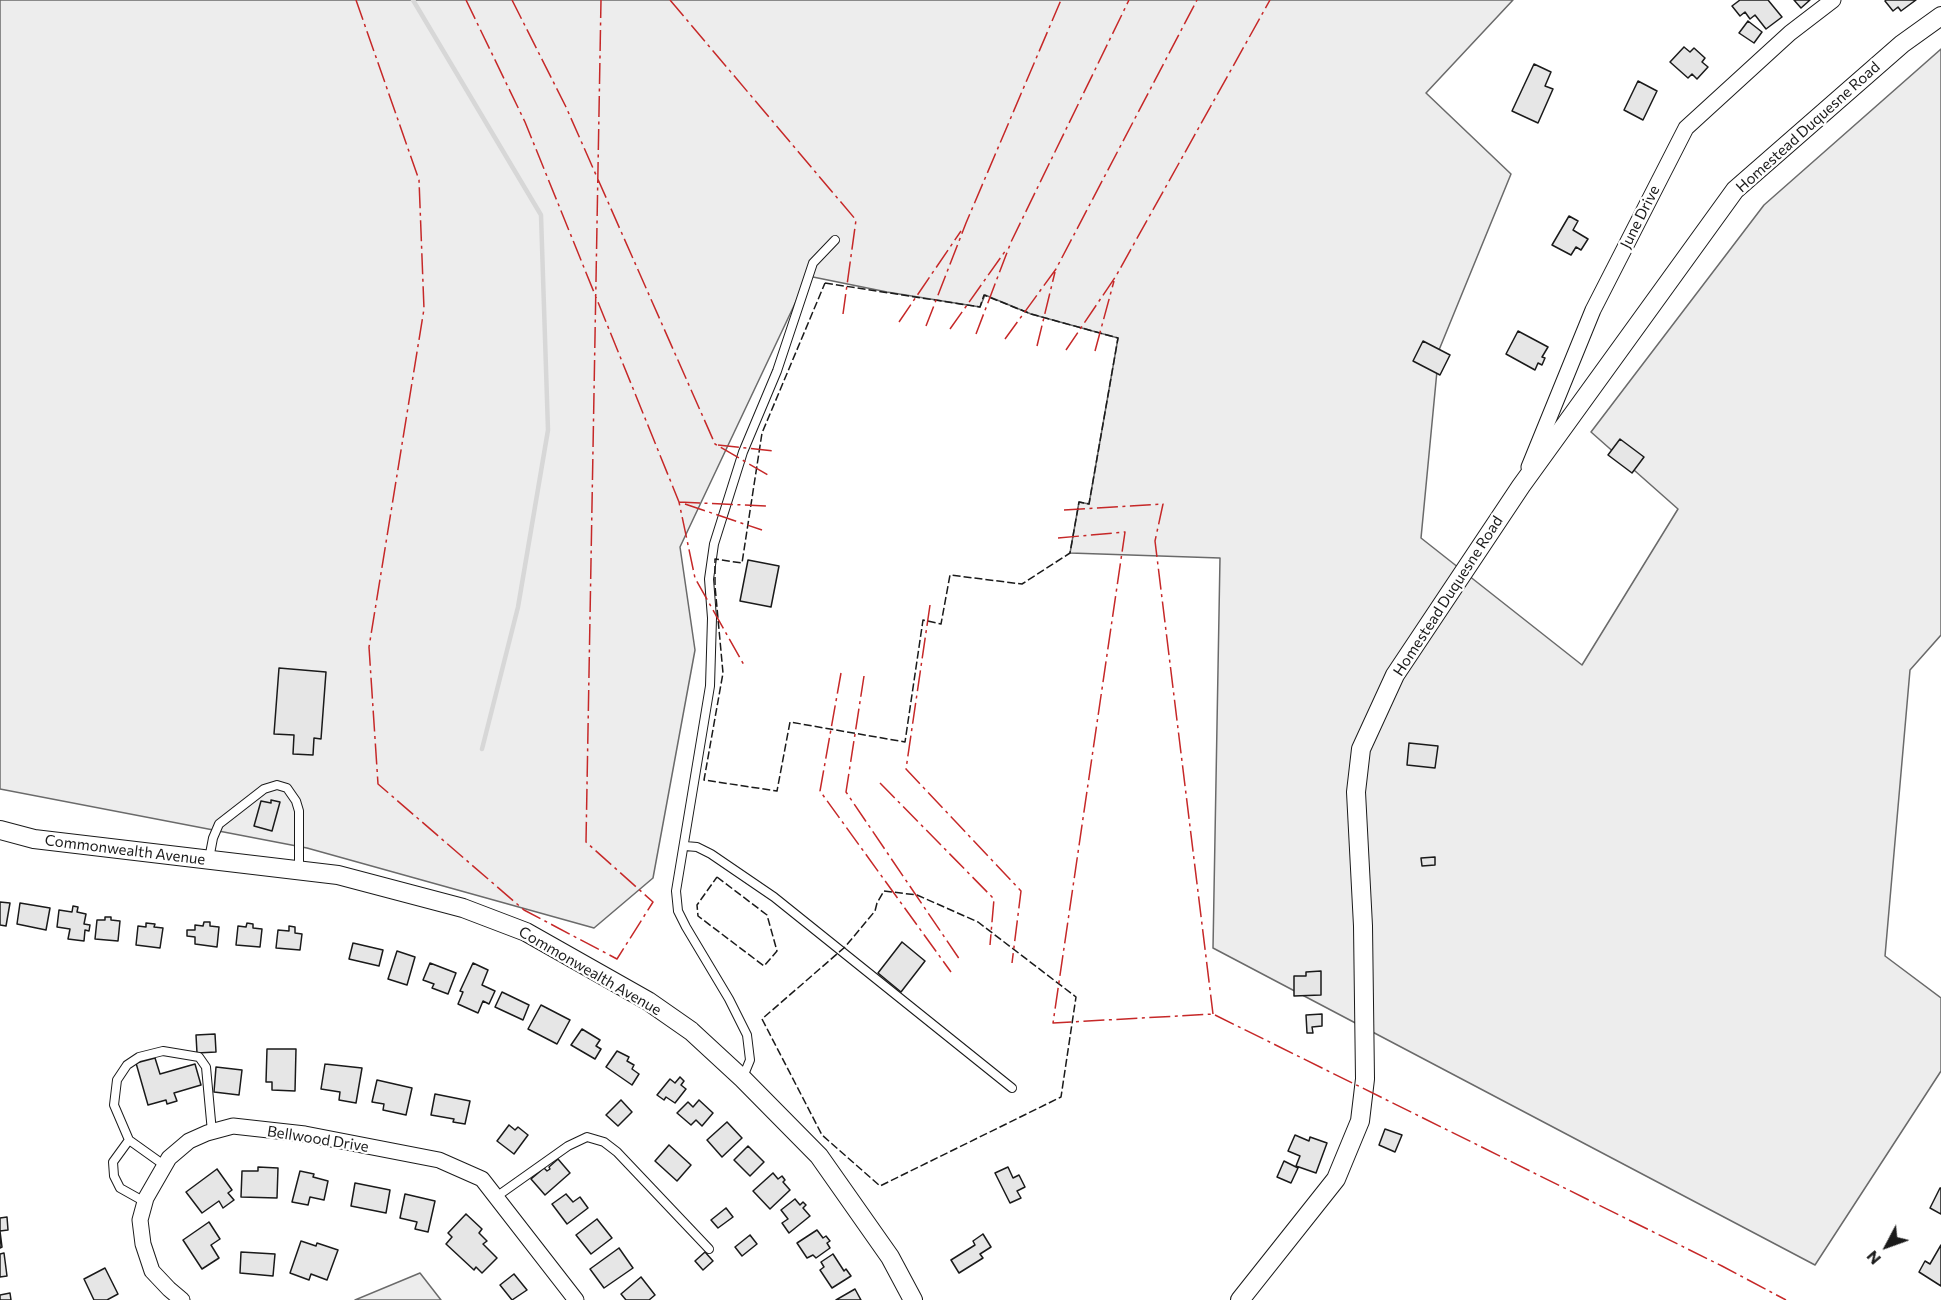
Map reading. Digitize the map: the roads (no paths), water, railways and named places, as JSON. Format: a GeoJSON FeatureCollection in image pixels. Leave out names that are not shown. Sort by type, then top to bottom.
{"type":"FeatureCollection","features":[{"type":"Feature","properties":{"kind":"street","name":"June Drive"},"geometry":{"type":"LineString","coordinates":[[1521,486],[1593,310],[1686,128],[1790,33],[1833,0]]}},
{"type":"Feature","properties":{"kind":"street","name":"Homestead Duquesne Road"},"geometry":{"type":"LineString","coordinates":[[1240,1300],[1336,1179],[1360,1121],[1365,1079],[1363,926],[1356,792],[1361,749],[1395,675],[1521,486],[1736,190],[1902,44],[1941,16]]}},
{"type":"Feature","properties":{"kind":"street","name":"Commonwealth Avenue"},"geometry":{"type":"LineString","coordinates":[[0,830],[34,839],[338,875],[463,908],[526,932],[648,1001],[691,1031],[742,1079],[819,1156],[890,1257],[913,1300]]}},
{"type":"Feature","properties":{"kind":"street","name":"Bellwood Drive"},"geometry":{"type":"LineString","coordinates":[[182,1300],[152,1271],[143,1244],[140,1220],[145,1202],[153,1183],[169,1158],[189,1141],[233,1126],[305,1134],[439,1160],[482,1179],[576,1300]]}},
{"type":"Feature","properties":{"kind":"lane"},"geometry":{"type":"LineString","coordinates":[[742,1079],[750,1060],[747,1035],[678,911],[676,891],[691,788],[710,686],[712,618],[709,579],[714,544],[743,452],[777,371],[813,263],[835,240]]}},
{"type":"Feature","properties":{"kind":"lane"},"geometry":{"type":"LineString","coordinates":[[209,859],[213,837],[219,824],[264,789],[277,785],[287,788],[296,801],[299,811],[299,870]]}},
{"type":"Feature","properties":{"kind":"lane"},"geometry":{"type":"LineString","coordinates":[[684,846],[698,847],[711,854],[774,897],[1012,1088]]}},
{"type":"Feature","properties":{"kind":"lane"},"geometry":{"type":"LineString","coordinates":[[164,1165],[129,1140],[114,1105],[117,1080],[127,1065],[139,1056],[163,1051],[199,1057],[206,1067],[212,1132]]}},
{"type":"Feature","properties":{"kind":"lane"},"geometry":{"type":"LineString","coordinates":[[496,1197],[568,1146],[586,1137],[604,1142],[617,1152],[709,1249]]}},
{"type":"Feature","properties":{"kind":"lane"},"geometry":{"type":"LineString","coordinates":[[129,1140],[113,1162],[114,1176],[120,1188],[145,1202]]}},
{"type":"Feature","properties":{"kind":"waterway"},"geometry":{"type":"LineString","coordinates":[[413,0],[541,215],[548,430],[518,607],[482,749]]}}]}
